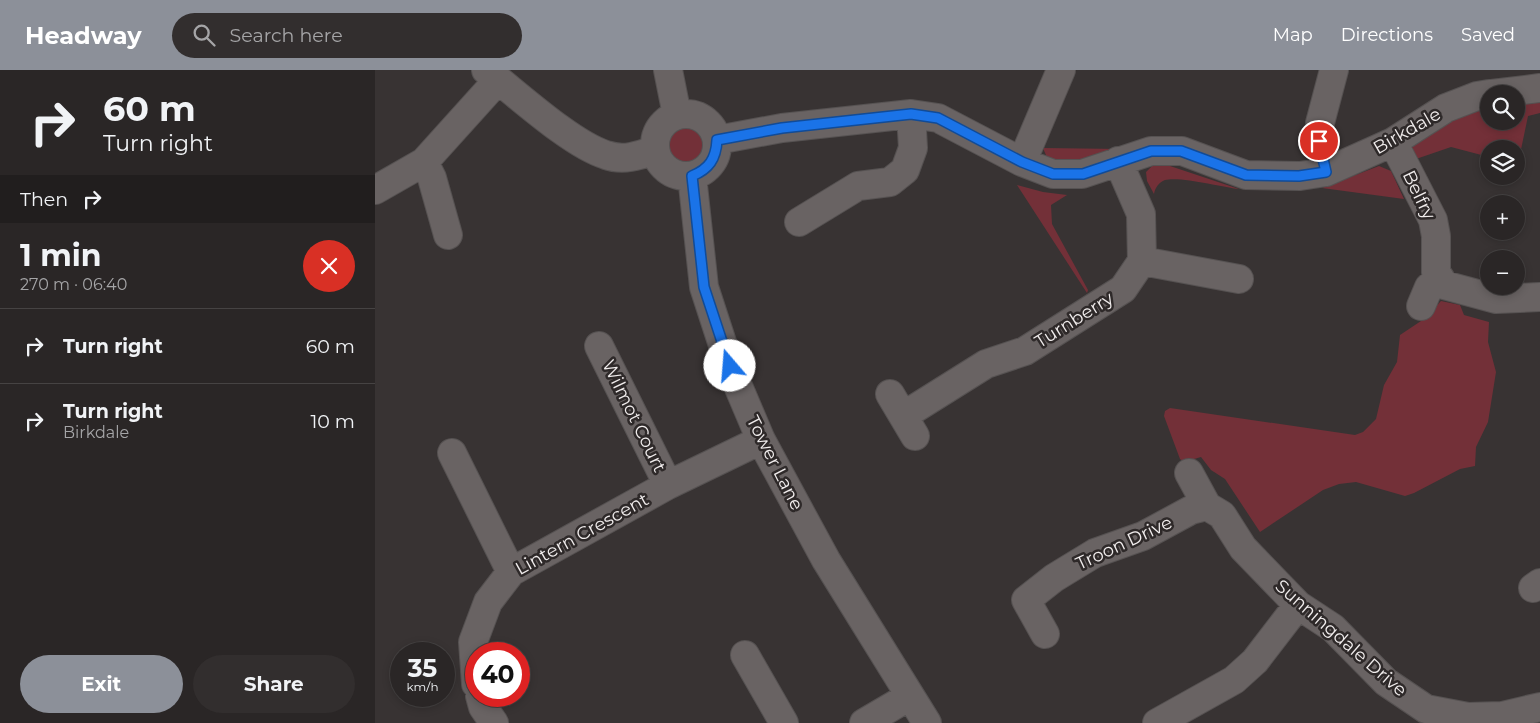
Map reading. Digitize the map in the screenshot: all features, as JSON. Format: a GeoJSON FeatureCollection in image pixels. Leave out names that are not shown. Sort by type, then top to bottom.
{"type":"FeatureCollection","features":[{"type":"Feature","properties":{"kind":"street"},"geometry":{"type":"LineString","coordinates":[[668,70],[677,115]]}},
{"type":"Feature","properties":{"kind":"street"},"geometry":{"type":"LineString","coordinates":[[1022,162],[1061,70]]}},
{"type":"Feature","properties":{"kind":"street"},"geometry":{"type":"LineString","coordinates":[[1326,172],[1319,141],[1320,123],[1334,70]]}},
{"type":"Feature","properties":{"kind":"street"},"geometry":{"type":"LineString","coordinates":[[375,190],[424,162],[492,75],[578,142],[606,156],[631,158],[655,150]]}},
{"type":"Feature","properties":{"kind":"street","name":"Birkdale"},"geometry":{"type":"LineString","coordinates":[[1525,90],[1540,88]]}},
{"type":"Feature","properties":{"kind":"street","name":"Birkdale"},"geometry":{"type":"LineString","coordinates":[[717,140],[782,128],[911,114],[938,118],[1022,162],[1053,174],[1083,174],[1151,151],[1181,151],[1246,175],[1299,176],[1326,172],[1393,142],[1446,108],[1480,96]]}},
{"type":"Feature","properties":{"kind":"street"},"geometry":{"type":"LineString","coordinates":[[691,114],[701,118],[710,125],[717,140],[716,151],[708,167],[692,176],[671,172],[662,166],[655,150],[658,130],[663,123],[677,115],[691,114]]}},
{"type":"Feature","properties":{"kind":"street"},"geometry":{"type":"LineString","coordinates":[[799,222],[858,186],[890,182],[905,170],[913,148],[911,114]]}},
{"type":"Feature","properties":{"kind":"street","name":"Belfry"},"geometry":{"type":"LineString","coordinates":[[1393,142],[1433,220],[1437,236],[1436,273],[1440,278]]}},
{"type":"Feature","properties":{"kind":"street"},"geometry":{"type":"LineString","coordinates":[[1118,161],[1141,214],[1142,261],[1239,278]]}},
{"type":"Feature","properties":{"kind":"street"},"geometry":{"type":"LineString","coordinates":[[424,162],[433,178],[448,235]]}},
{"type":"Feature","properties":{"kind":"street","name":"Tower Lane"},"geometry":{"type":"LineString","coordinates":[[692,176],[704,287],[730,366],[761,440],[826,560],[927,723]]}},
{"type":"Feature","properties":{"kind":"street","name":"Turnberry"},"geometry":{"type":"LineString","coordinates":[[903,416],[986,364],[1025,351],[1123,290],[1142,261]]}},
{"type":"Feature","properties":{"kind":"street"},"geometry":{"type":"LineString","coordinates":[[1421,306],[1429,287],[1440,278],[1444,285],[1496,299],[1540,297]]}},
{"type":"Feature","properties":{"kind":"street","name":"Wilmot Court"},"geometry":{"type":"LineString","coordinates":[[599,346],[668,485]]}},
{"type":"Feature","properties":{"kind":"street","name":"Lintern Crescent"},"geometry":{"type":"LineString","coordinates":[[473,642],[488,602],[511,572],[668,485],[761,440]]}},
{"type":"Feature","properties":{"kind":"street"},"geometry":{"type":"LineString","coordinates":[[452,453],[511,572]]}},
{"type":"Feature","properties":{"kind":"street","name":"Sunningdale Drive"},"geometry":{"type":"LineString","coordinates":[[1189,473],[1207,506],[1222,515],[1243,548],[1299,605],[1333,628],[1421,716],[1501,716],[1540,707]]}},
{"type":"Feature","properties":{"kind":"street","name":"Troon Drive"},"geometry":{"type":"LineString","coordinates":[[1045,634],[1026,600],[1054,578],[1095,553],[1143,536],[1191,510],[1207,506]]}},
{"type":"Feature","properties":{"kind":"street"},"geometry":{"type":"LineString","coordinates":[[1157,723],[1234,680],[1255,662],[1299,605]]}},
{"type":"Feature","properties":{"kind":"street"},"geometry":{"type":"LineString","coordinates":[[745,655],[784,723]]}},
{"type":"Feature","properties":{"kind":"street"},"geometry":{"type":"LineString","coordinates":[[864,723],[910,696]]}},
{"type":"Feature","properties":{"kind":"street"},"geometry":{"type":"LineString","coordinates":[[483,707],[494,723]]}},
{"type":"Feature","properties":{"kind":"shaded area"},"geometry":{"type":"Polygon","coordinates":[[[1540,100],[1540,113],[1528,116],[1523,140],[1480,140],[1480,155],[1451,147],[1416,159],[1410,149],[1418,135],[1480,108],[1480,130],[1525,130],[1525,101],[1540,100]]]}},
{"type":"Feature","properties":{"kind":"shaded area"},"geometry":{"type":"Polygon","coordinates":[[[685,128],[697,134],[703,146],[697,158],[685,164],[673,158],[667,146],[673,134],[685,128]]]}},
{"type":"Feature","properties":{"kind":"shaded area"},"geometry":{"type":"Polygon","coordinates":[[[1043,148],[1121,149],[1082,163],[1048,160],[1043,148]]]}},
{"type":"Feature","properties":{"kind":"shaded area"},"geometry":{"type":"Polygon","coordinates":[[[1167,165],[1239,189],[1172,179],[1161,182],[1156,187],[1154,194],[1147,181],[1146,172],[1152,166],[1167,165]]]}},
{"type":"Feature","properties":{"kind":"shaded area"},"geometry":{"type":"Polygon","coordinates":[[[1379,166],[1391,171],[1404,199],[1322,188],[1379,166]]]}},
{"type":"Feature","properties":{"kind":"shaded area"},"geometry":{"type":"Polygon","coordinates":[[[1017,185],[1043,192],[1067,195],[1051,205],[1052,224],[1088,290],[1087,293],[1017,185]]]}},
{"type":"Feature","properties":{"kind":"shaded area"},"geometry":{"type":"Polygon","coordinates":[[[1441,301],[1460,305],[1464,315],[1489,322],[1488,342],[1496,372],[1488,422],[1476,447],[1475,466],[1460,469],[1405,496],[1356,482],[1339,484],[1323,490],[1260,532],[1225,479],[1211,470],[1201,457],[1184,462],[1180,459],[1164,416],[1165,411],[1170,408],[1355,435],[1363,432],[1376,419],[1384,385],[1397,362],[1400,335],[1424,319],[1441,301]]]}},
{"type":"Feature","properties":{"kind":"route"},"geometry":{"type":"LineString","coordinates":[[730,366],[704,287],[692,176],[703,172],[708,167],[714,158],[717,140],[782,128],[911,114],[938,118],[1022,162],[1053,174],[1083,174],[1151,151],[1181,151],[1246,175],[1299,176],[1326,172],[1319,141]]}}]}
